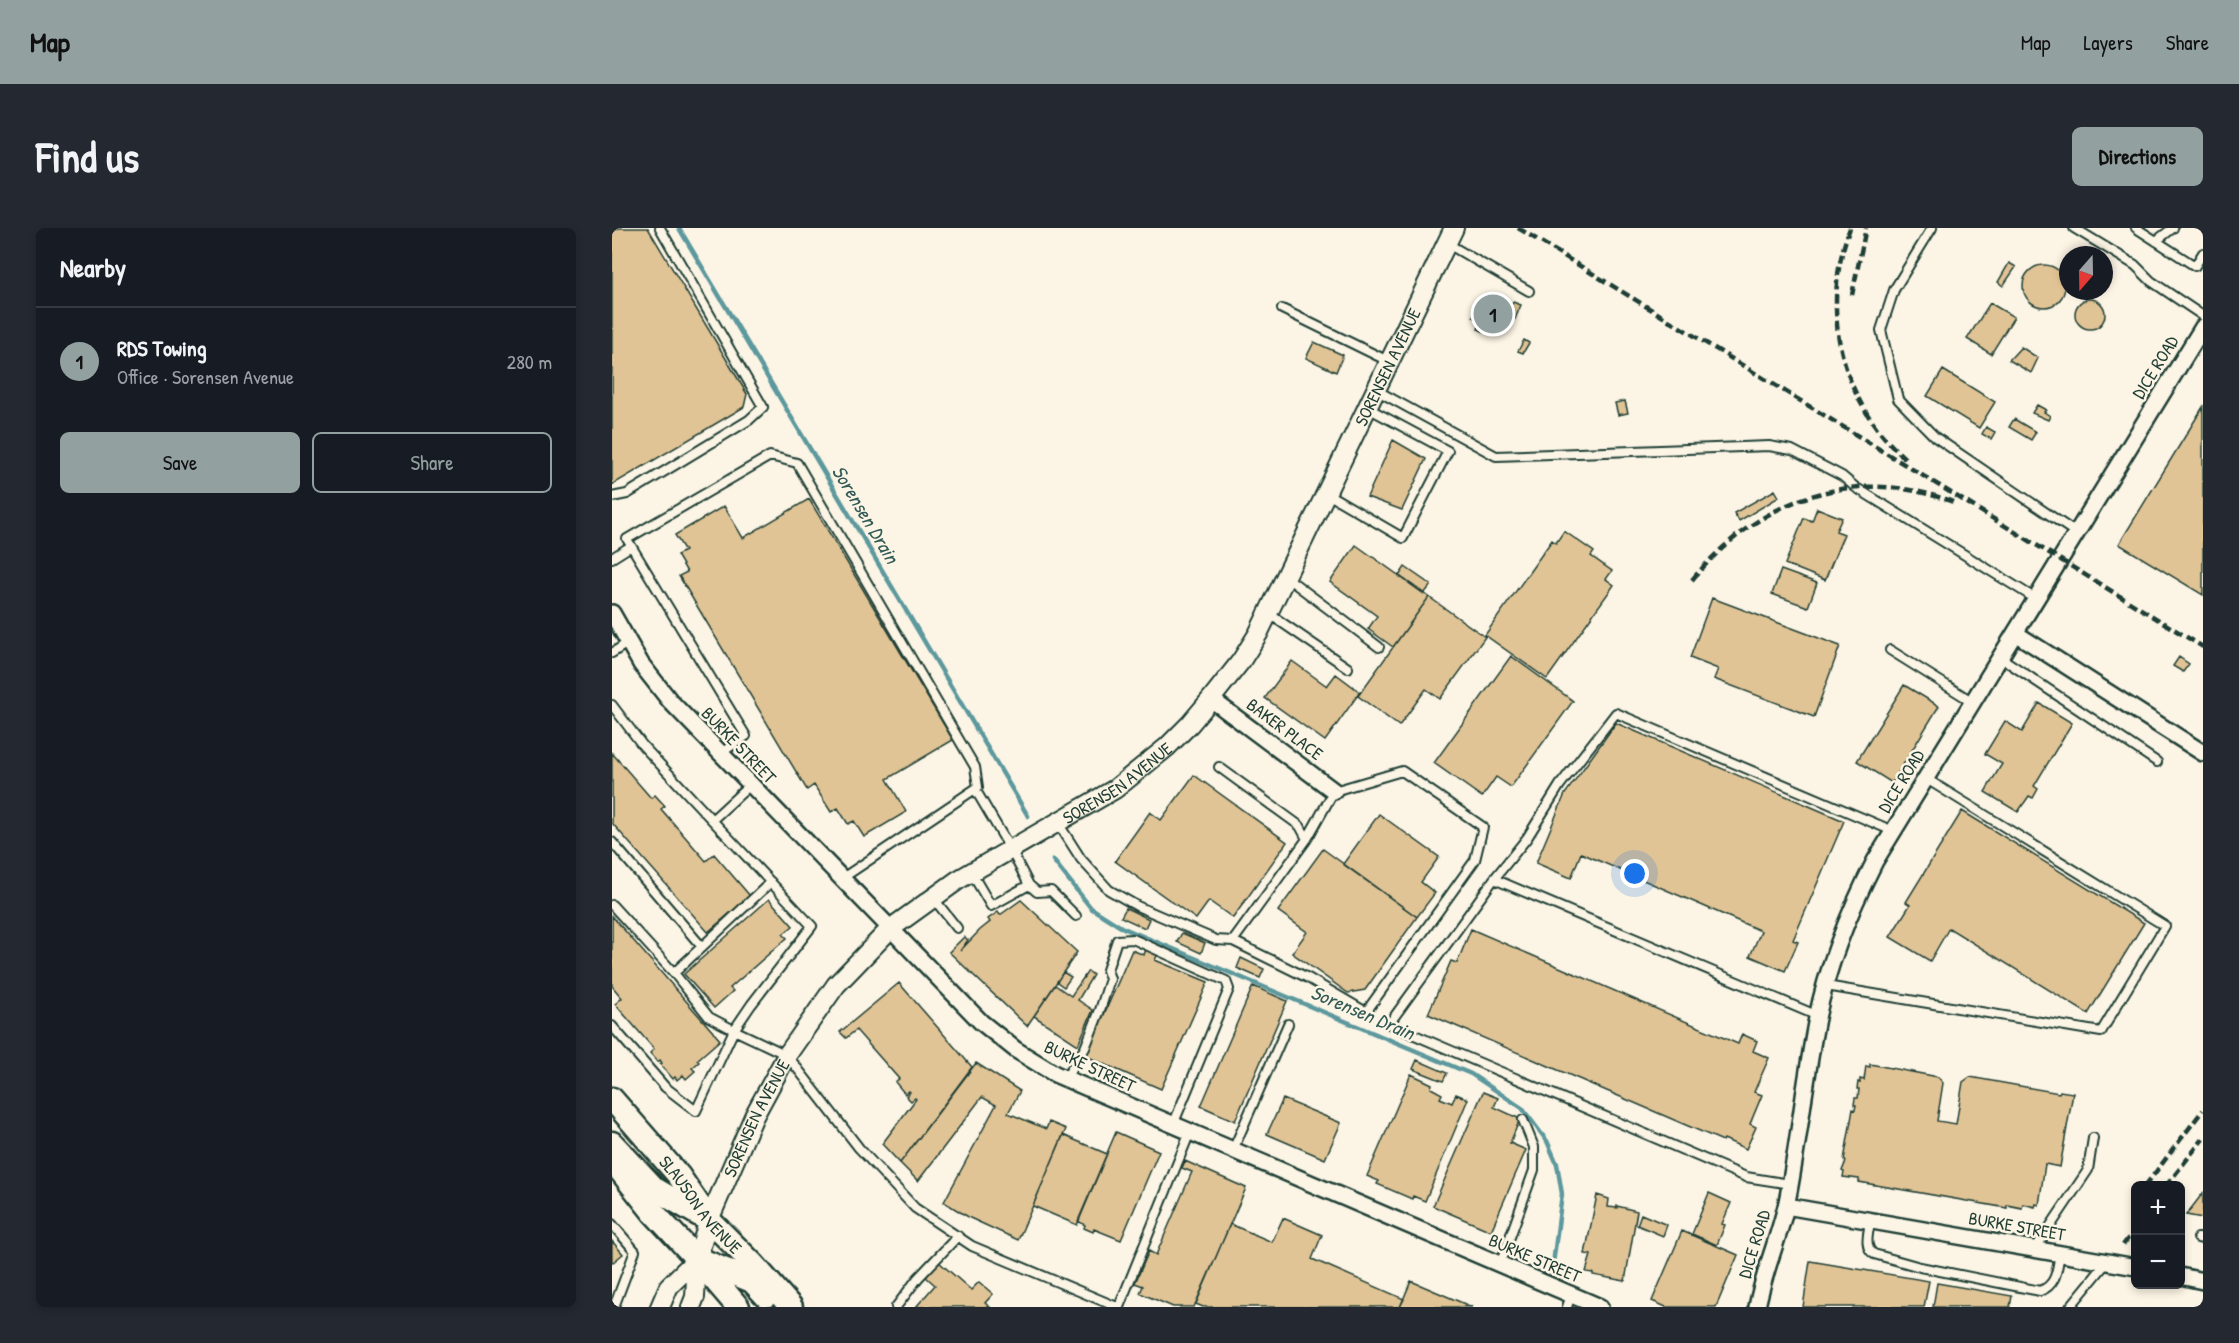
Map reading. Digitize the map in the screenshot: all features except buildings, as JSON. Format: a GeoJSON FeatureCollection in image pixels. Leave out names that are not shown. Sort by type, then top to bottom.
{"type":"FeatureCollection","features":[{"type":"Feature","properties":{"kind":"main road","name":"SLAUSON AVENUE"},"geometry":{"type":"LineString","coordinates":[[612,1099],[679,1176],[709,1220],[753,1264],[791,1307]]}},
{"type":"Feature","properties":{"kind":"main road"},"geometry":{"type":"LineString","coordinates":[[612,1143],[655,1189],[709,1220]]}},
{"type":"Feature","properties":{"kind":"main road"},"geometry":{"type":"LineString","coordinates":[[612,1160],[653,1212],[698,1259],[738,1307]]}},
{"type":"Feature","properties":{"kind":"main road"},"geometry":{"type":"LineString","coordinates":[[698,1259],[752,1281],[776,1307]]}},
{"type":"Feature","properties":{"kind":"street","name":"SORENSEN AVENUE"},"geometry":{"type":"LineString","coordinates":[[691,1307],[695,1297],[698,1259],[709,1220],[754,1116],[787,1055],[836,985],[890,929],[933,898],[971,872],[1115,789],[1150,761],[1190,724],[1241,661],[1258,634],[1450,236]]}},
{"type":"Feature","properties":{"kind":"street","name":"DICE ROAD"},"geometry":{"type":"LineString","coordinates":[[1757,1307],[1761,1284],[1786,1206],[1818,1016],[1836,950],[1856,897],[1925,778],[2203,327]]}},
{"type":"Feature","properties":{"kind":"street","name":"BURKE STREET"},"geometry":{"type":"LineString","coordinates":[[612,613],[641,664],[670,701],[981,1022],[1016,1050],[1065,1079],[1500,1264],[1569,1301],[1600,1307]]}},
{"type":"Feature","properties":{"kind":"street"},"geometry":{"type":"LineString","coordinates":[[2014,633],[2203,753]]}},
{"type":"Feature","properties":{"kind":"street","name":"BAKER PLACE"},"geometry":{"type":"LineString","coordinates":[[1211,699],[1334,791]]}},
{"type":"Feature","properties":{"kind":"street","name":"BURKE STREET"},"geometry":{"type":"LineString","coordinates":[[1786,1206],[2131,1266]]}},
{"type":"Feature","properties":{"kind":"street"},"geometry":{"type":"LineString","coordinates":[[660,1307],[669,1286],[698,1259]]}},
{"type":"Feature","properties":{"kind":"street"},"geometry":{"type":"LineString","coordinates":[[2185,1277],[2203,1281]]}},
{"type":"Feature","properties":{"kind":"lane"},"geometry":{"type":"LineString","coordinates":[[612,497],[627,494],[749,420],[764,407],[660,228]]}},
{"type":"Feature","properties":{"kind":"lane"},"geometry":{"type":"LineString","coordinates":[[1932,228],[1894,290],[1881,330],[1898,399],[1935,437],[2076,533]]}},
{"type":"Feature","properties":{"kind":"lane"},"geometry":{"type":"LineString","coordinates":[[2074,228],[2135,265],[2151,281],[2203,316]]}},
{"type":"Feature","properties":{"kind":"lane"},"geometry":{"type":"LineString","coordinates":[[2136,228],[2195,266],[2203,253]]}},
{"type":"Feature","properties":{"kind":"lane"},"geometry":{"type":"LineString","coordinates":[[2156,241],[2173,228]]}},
{"type":"Feature","properties":{"kind":"lane"},"geometry":{"type":"LineString","coordinates":[[1450,236],[1530,291]]}},
{"type":"Feature","properties":{"kind":"lane"},"geometry":{"type":"LineString","coordinates":[[1282,309],[1390,362]]}},
{"type":"Feature","properties":{"kind":"lane"},"geometry":{"type":"LineString","coordinates":[[1376,390],[1496,456],[1769,446],[1792,450],[1842,476],[1855,487],[2036,599]]}},
{"type":"Feature","properties":{"kind":"lane"},"geometry":{"type":"LineString","coordinates":[[1326,493],[1403,538],[1448,451],[1367,408]]}},
{"type":"Feature","properties":{"kind":"lane"},"geometry":{"type":"LineString","coordinates":[[720,754],[746,736],[627,539],[770,456],[797,463],[975,768],[978,787],[842,879]]}},
{"type":"Feature","properties":{"kind":"lane"},"geometry":{"type":"LineString","coordinates":[[612,558],[631,546]]}},
{"type":"Feature","properties":{"kind":"lane"},"geometry":{"type":"LineString","coordinates":[[1286,577],[1378,647]]}},
{"type":"Feature","properties":{"kind":"lane"},"geometry":{"type":"LineString","coordinates":[[1268,613],[1348,668]]}},
{"type":"Feature","properties":{"kind":"lane"},"geometry":{"type":"LineString","coordinates":[[612,653],[629,642]]}},
{"type":"Feature","properties":{"kind":"lane"},"geometry":{"type":"LineString","coordinates":[[1890,650],[1972,702]]}},
{"type":"Feature","properties":{"kind":"lane"},"geometry":{"type":"LineString","coordinates":[[2000,657],[2157,762]]}},
{"type":"Feature","properties":{"kind":"lane"},"geometry":{"type":"LineString","coordinates":[[612,705],[643,746],[812,926],[734,1030],[696,1111],[665,1087],[612,1026]]}},
{"type":"Feature","properties":{"kind":"lane"},"geometry":{"type":"LineString","coordinates":[[1790,1184],[1746,1177],[1389,1024],[1494,879],[1527,838],[1560,785],[1616,713],[1893,831]]}},
{"type":"Feature","properties":{"kind":"lane"},"geometry":{"type":"LineString","coordinates":[[1219,767],[1300,826],[1307,839]]}},
{"type":"Feature","properties":{"kind":"lane"},"geometry":{"type":"LineString","coordinates":[[1058,823],[1082,859],[1109,890],[1137,906],[1216,940],[1233,941],[1308,978],[1366,1012],[1474,860],[1483,827],[1402,771],[1334,791],[1307,839],[1233,941]]}},
{"type":"Feature","properties":{"kind":"lane"},"geometry":{"type":"LineString","coordinates":[[1826,986],[2101,1032],[2165,926],[1925,778]]}},
{"type":"Feature","properties":{"kind":"lane"},"geometry":{"type":"LineString","coordinates":[[712,820],[750,785]]}},
{"type":"Feature","properties":{"kind":"lane"},"geometry":{"type":"LineString","coordinates":[[975,789],[1029,885],[1037,892],[1052,891],[1076,916]]}},
{"type":"Feature","properties":{"kind":"lane"},"geometry":{"type":"LineString","coordinates":[[612,842],[702,947]]}},
{"type":"Feature","properties":{"kind":"lane"},"geometry":{"type":"LineString","coordinates":[[971,872],[991,906],[1029,885]]}},
{"type":"Feature","properties":{"kind":"lane"},"geometry":{"type":"LineString","coordinates":[[1494,879],[1818,1016]]}},
{"type":"Feature","properties":{"kind":"lane"},"geometry":{"type":"LineString","coordinates":[[674,973],[771,882]]}},
{"type":"Feature","properties":{"kind":"lane"},"geometry":{"type":"LineString","coordinates":[[933,898],[957,928]]}},
{"type":"Feature","properties":{"kind":"lane"},"geometry":{"type":"LineString","coordinates":[[612,905],[674,973],[709,1017],[787,1055],[859,1148],[915,1208],[972,1246],[1118,1307],[1190,1132]]}},
{"type":"Feature","properties":{"kind":"lane"},"geometry":{"type":"LineString","coordinates":[[1065,1079],[1085,1048],[1100,1010],[1110,979],[1107,970],[1117,940],[1133,939],[1226,981],[1230,989],[1173,1125]]}},
{"type":"Feature","properties":{"kind":"lane"},"geometry":{"type":"LineString","coordinates":[[1233,1150],[1288,1024]]}},
{"type":"Feature","properties":{"kind":"lane"},"geometry":{"type":"LineString","coordinates":[[1500,1264],[1534,1170],[1534,1147],[1523,1120]]}},
{"type":"Feature","properties":{"kind":"lane"},"geometry":{"type":"LineString","coordinates":[[2035,1249],[2088,1170],[2094,1138]]}},
{"type":"Feature","properties":{"kind":"lane"},"geometry":{"type":"LineString","coordinates":[[1870,1221],[1867,1246],[1874,1254],[1920,1267],[2040,1291],[2051,1285],[2056,1277],[2060,1253]]}},
{"type":"Feature","properties":{"kind":"lane"},"geometry":{"type":"LineString","coordinates":[[612,1224],[635,1251],[614,1307]]}},
{"type":"Feature","properties":{"kind":"lane"},"geometry":{"type":"LineString","coordinates":[[896,1307],[918,1278],[958,1236]]}},
{"type":"Feature","properties":{"kind":"lane"},"geometry":{"type":"LineString","coordinates":[[2070,1307],[2108,1262]]}},
{"type":"Feature","properties":{"kind":"waterway","name":"Sorensen Drain"},"geometry":{"type":"LineString","coordinates":[[679,228],[1028,816]]}},
{"type":"Feature","properties":{"kind":"waterway","name":"Sorensen Drain"},"geometry":{"type":"LineString","coordinates":[[1053,860],[1091,908],[1121,927],[1471,1074],[1522,1108],[1547,1141],[1557,1164],[1562,1194],[1553,1264]]}},
{"type":"Feature","properties":{"kind":"railway"},"geometry":{"type":"LineString","coordinates":[[1518,228],[2203,647]]}},
{"type":"Feature","properties":{"kind":"railway"},"geometry":{"type":"LineString","coordinates":[[1850,228],[1841,259],[1836,290],[1837,322],[1842,353],[1851,383],[1865,411],[1884,437],[1907,460]]}},
{"type":"Feature","properties":{"kind":"railway"},"geometry":{"type":"LineString","coordinates":[[1852,295],[1866,228]]}},
{"type":"Feature","properties":{"kind":"railway"},"geometry":{"type":"LineString","coordinates":[[1692,580],[1718,552],[1747,528],[1778,510],[1810,496],[1844,489],[1879,487],[1916,491],[1953,502]]}},
{"type":"Feature","properties":{"kind":"railway"},"geometry":{"type":"LineString","coordinates":[[2149,1181],[2203,1110]]}},
{"type":"Feature","properties":{"kind":"railway"},"geometry":{"type":"LineString","coordinates":[[2170,1181],[2203,1139]]}},
{"type":"Feature","properties":{"kind":"railway"},"geometry":{"type":"LineString","coordinates":[[2123,1245],[2131,1235]]}},
{"type":"Feature","properties":{"kind":"place","name":"RDS Towing"},"geometry":{"type":"Point","coordinates":[1493,314]}}]}
